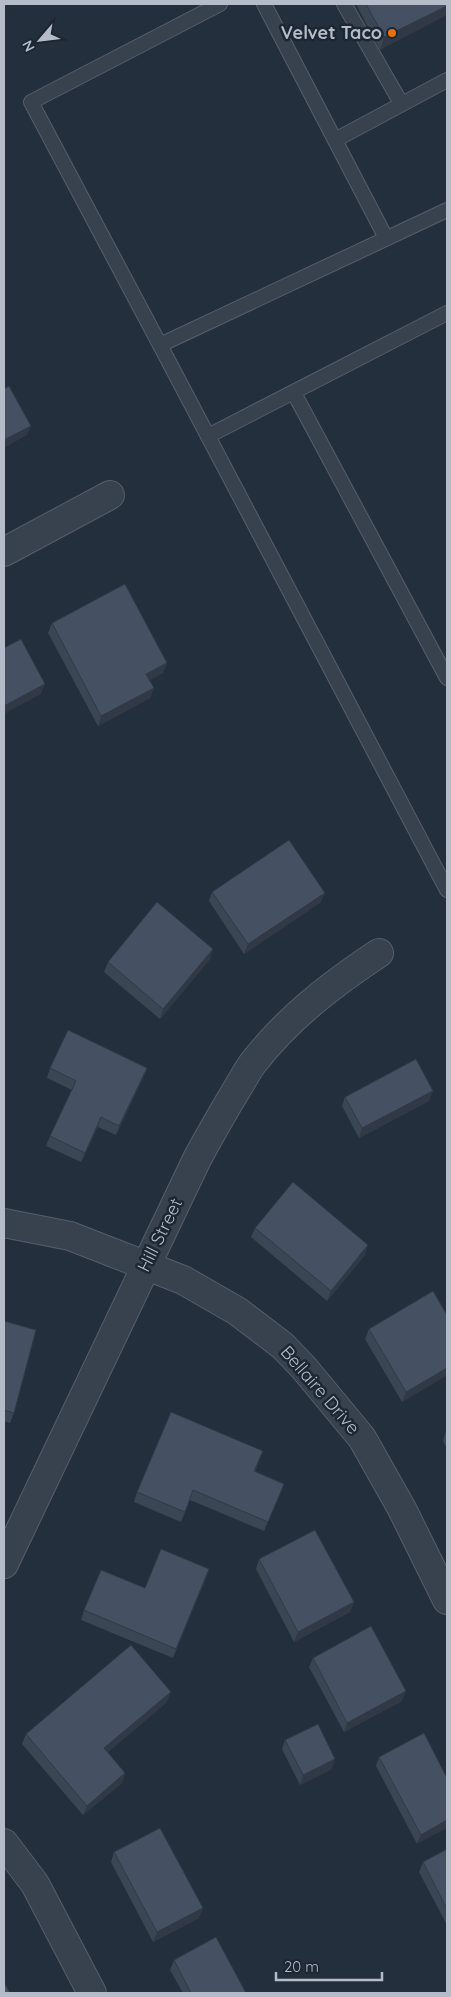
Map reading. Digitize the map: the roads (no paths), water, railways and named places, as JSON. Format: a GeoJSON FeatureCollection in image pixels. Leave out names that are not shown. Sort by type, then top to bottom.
{"type":"FeatureCollection","features":[{"type":"Feature","properties":{"kind":"street"},"geometry":{"type":"LineString","coordinates":[[4,552],[110,496]]}},
{"type":"Feature","properties":{"kind":"street","name":"Hill Street"},"geometry":{"type":"LineString","coordinates":[[4,1564],[146,1264],[220,1116],[252,1065],[278,1033],[305,1007],[379,953]]}},
{"type":"Feature","properties":{"kind":"street","name":"Bellaire Drive"},"geometry":{"type":"LineString","coordinates":[[4,1223],[70,1236],[183,1280],[237,1311],[283,1346],[304,1368],[362,1438],[402,1509],[447,1600]]}},
{"type":"Feature","properties":{"kind":"street"},"geometry":{"type":"LineString","coordinates":[[4,1843],[35,1884],[92,1993]]}},
{"type":"Feature","properties":{"kind":"lane"},"geometry":{"type":"LineString","coordinates":[[220,4],[30,102],[442,869],[447,890]]}},
{"type":"Feature","properties":{"kind":"lane"},"geometry":{"type":"LineString","coordinates":[[264,4],[386,238]]}},
{"type":"Feature","properties":{"kind":"lane"},"geometry":{"type":"LineString","coordinates":[[344,4],[401,103]]}},
{"type":"Feature","properties":{"kind":"lane"},"geometry":{"type":"LineString","coordinates":[[335,140],[447,80]]}},
{"type":"Feature","properties":{"kind":"lane"},"geometry":{"type":"LineString","coordinates":[[160,345],[447,210]]}},
{"type":"Feature","properties":{"kind":"lane"},"geometry":{"type":"LineString","coordinates":[[208,436],[447,313]]}},
{"type":"Feature","properties":{"kind":"lane"},"geometry":{"type":"LineString","coordinates":[[294,393],[447,678]]}},
{"type":"Feature","properties":{"kind":"place","name":"Velvet Taco"},"geometry":{"type":"Point","coordinates":[392,33]}}]}
